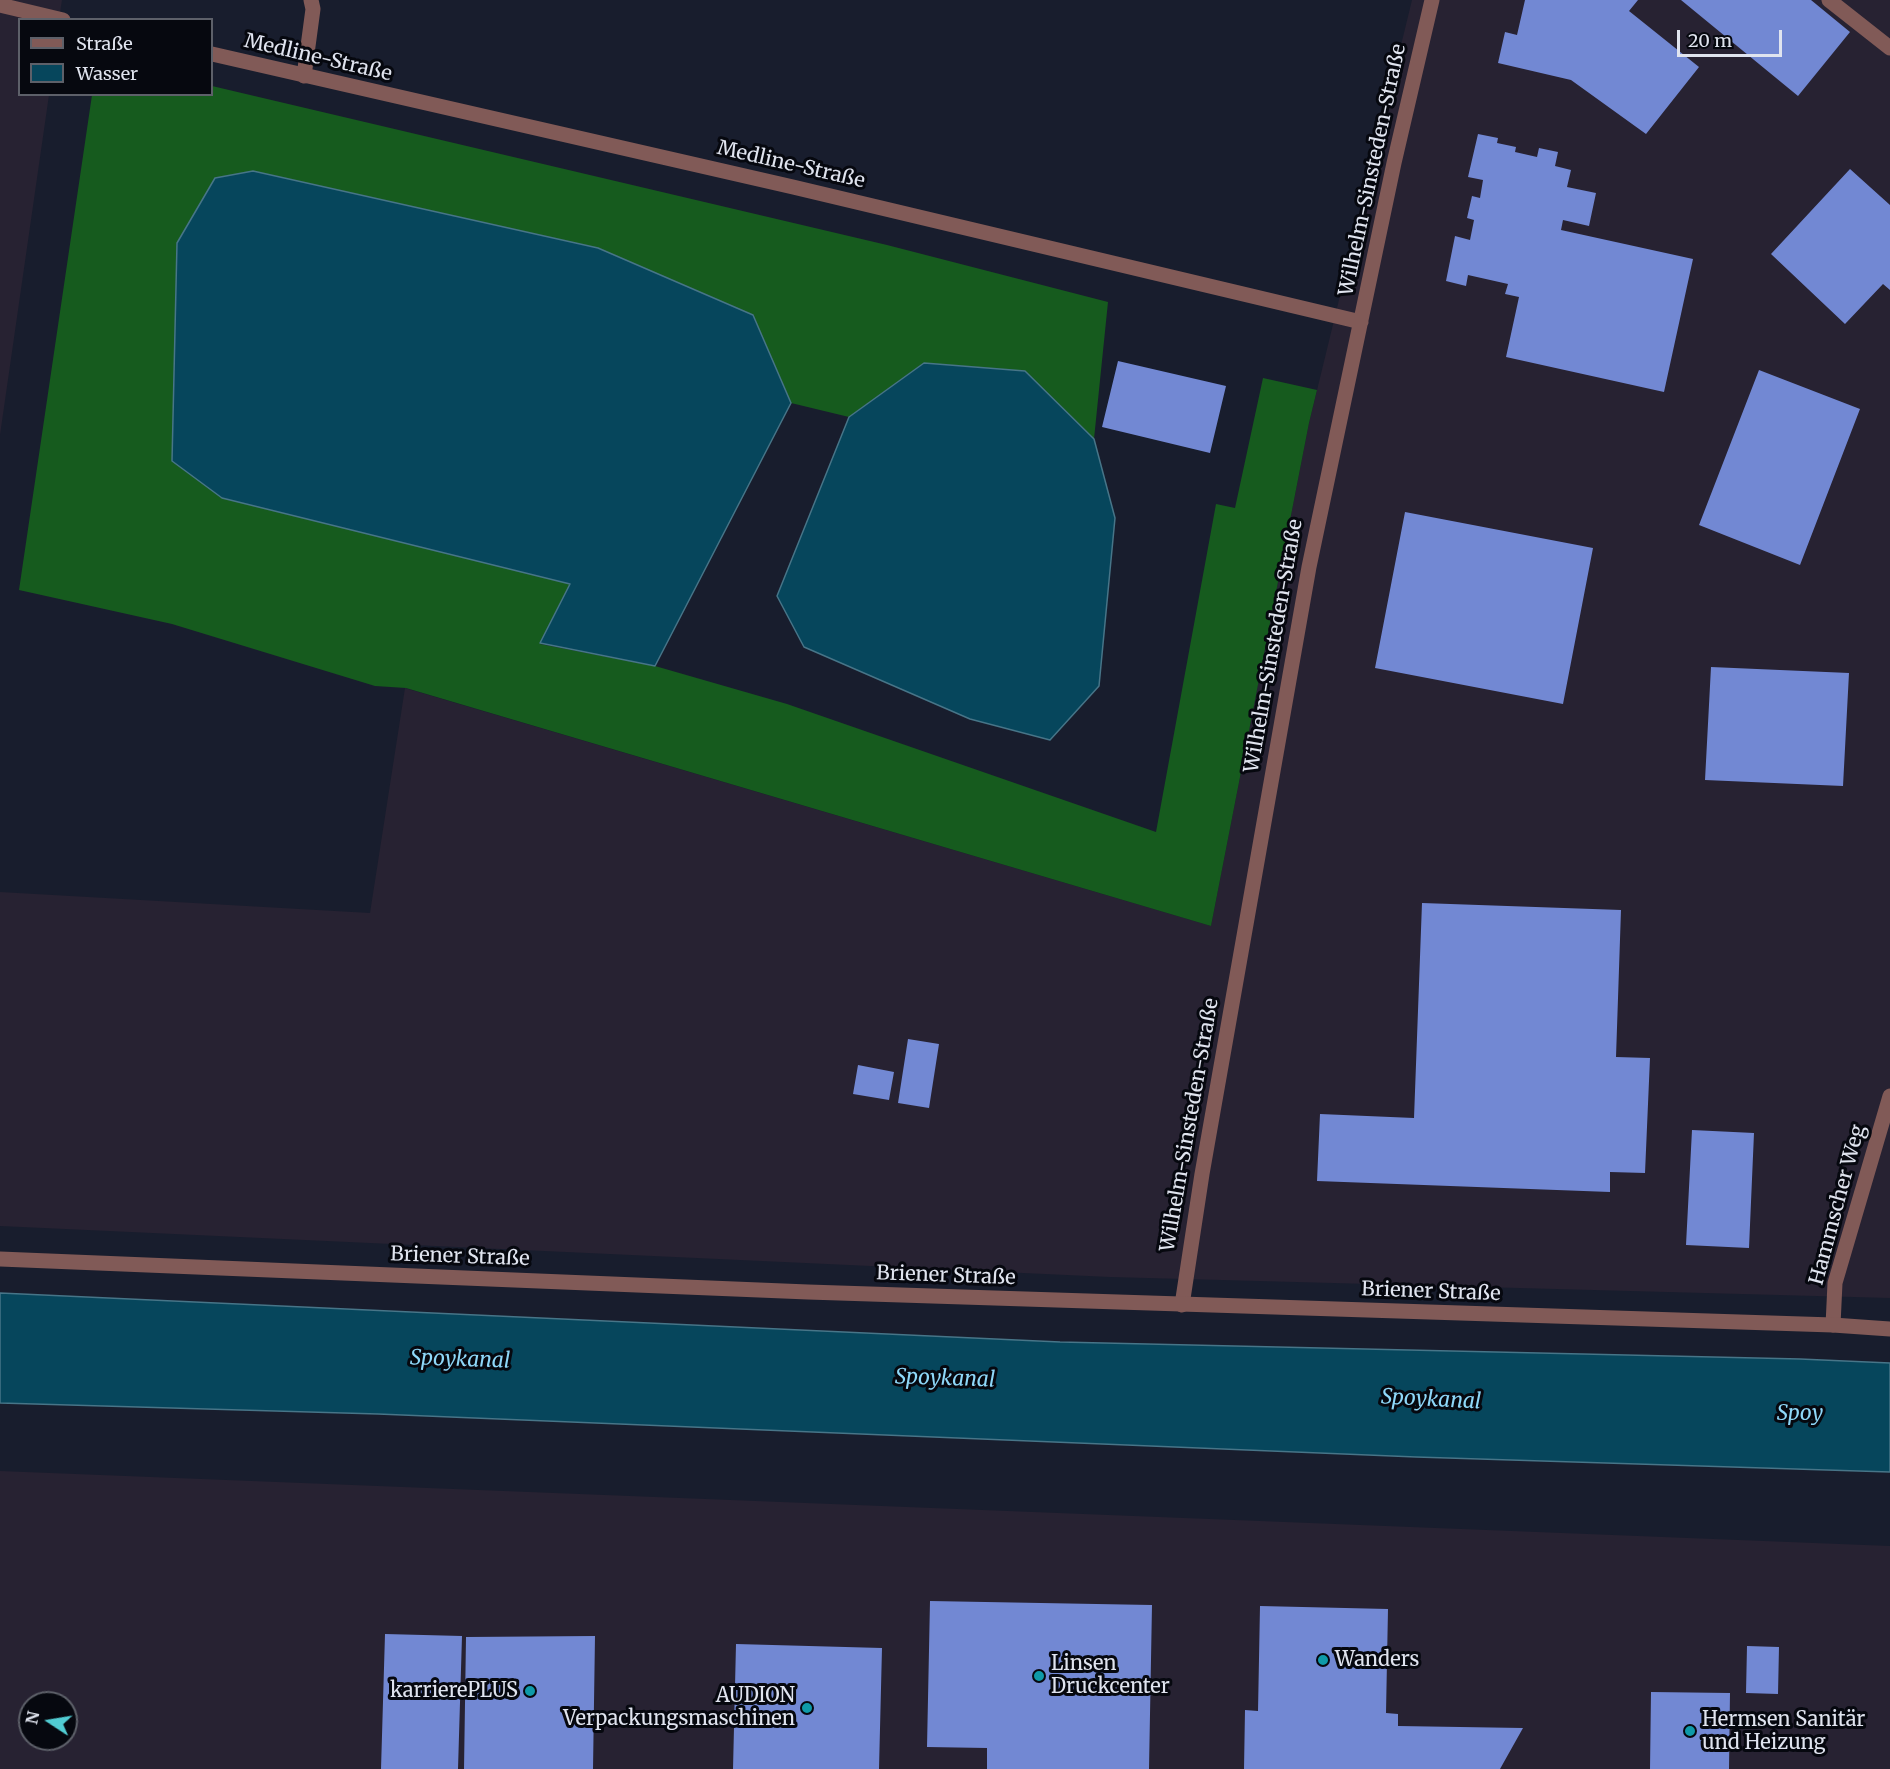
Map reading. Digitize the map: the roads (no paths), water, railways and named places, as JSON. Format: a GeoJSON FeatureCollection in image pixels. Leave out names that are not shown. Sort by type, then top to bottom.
{"type":"FeatureCollection","features":[{"type":"Feature","properties":{"kind":"street"},"geometry":{"type":"LineString","coordinates":[[304,76],[313,9],[310,0]]}},
{"type":"Feature","properties":{"kind":"street","name":"Wilhelm-Sinsteden-Straße"},"geometry":{"type":"LineString","coordinates":[[1182,1305],[1202,1174],[1309,567],[1431,0]]}},
{"type":"Feature","properties":{"kind":"street"},"geometry":{"type":"LineString","coordinates":[[1829,0],[1890,48]]}},
{"type":"Feature","properties":{"kind":"street"},"geometry":{"type":"LineString","coordinates":[[0,5],[55,18]]}},
{"type":"Feature","properties":{"kind":"street","name":"Medline-Straße"},"geometry":{"type":"LineString","coordinates":[[213,54],[793,186],[1361,322]]}},
{"type":"Feature","properties":{"kind":"street","name":"Hammscher Weg"},"geometry":{"type":"LineString","coordinates":[[1833,1325],[1835,1283],[1890,1096]]}},
{"type":"Feature","properties":{"kind":"street","name":"Briener Straße"},"geometry":{"type":"LineString","coordinates":[[0,1259],[796,1292],[1833,1325],[1890,1329]]}},
{"type":"Feature","properties":{"kind":"water"},"geometry":{"type":"Polygon","coordinates":[[[253,171],[598,248],[753,315],[791,403],[655,666],[540,643],[570,584],[222,498],[172,461],[177,243],[215,178],[253,171]]]}},
{"type":"Feature","properties":{"kind":"water"},"geometry":{"type":"Polygon","coordinates":[[[924,363],[1025,371],[1094,439],[1115,518],[1099,686],[1050,740],[970,719],[804,647],[777,596],[849,417],[924,363]]]}},
{"type":"Feature","properties":{"kind":"water","name":"Spoy"},"geometry":{"type":"Polygon","coordinates":[[[0,1293],[1060,1342],[1890,1363],[1890,1472],[1416,1457],[378,1414],[0,1403],[0,1293]]]}},
{"type":"Feature","properties":{"kind":"place","name":"Wanders"},"geometry":{"type":"Point","coordinates":[1323,1660]}},
{"type":"Feature","properties":{"kind":"place","name":"Linsen Druckcenter"},"geometry":{"type":"Point","coordinates":[1039,1676]}},
{"type":"Feature","properties":{"kind":"place","name":"karrierePLUS"},"geometry":{"type":"Point","coordinates":[530,1691]}},
{"type":"Feature","properties":{"kind":"place","name":"AUDION Verpackungsmaschinen"},"geometry":{"type":"Point","coordinates":[807,1708]}},
{"type":"Feature","properties":{"kind":"place","name":"Hermsen Sanitär und Heizung"},"geometry":{"type":"Point","coordinates":[1690,1731]}},
{"type":"Feature","properties":{"kind":"water label","name":"Spoykanal"},"geometry":{"type":"Point","coordinates":[460,1360]}},
{"type":"Feature","properties":{"kind":"water label","name":"Spoykanal"},"geometry":{"type":"Point","coordinates":[945,1379]}},
{"type":"Feature","properties":{"kind":"water label","name":"Spoykanal"},"geometry":{"type":"Point","coordinates":[1431,1400]}}]}
